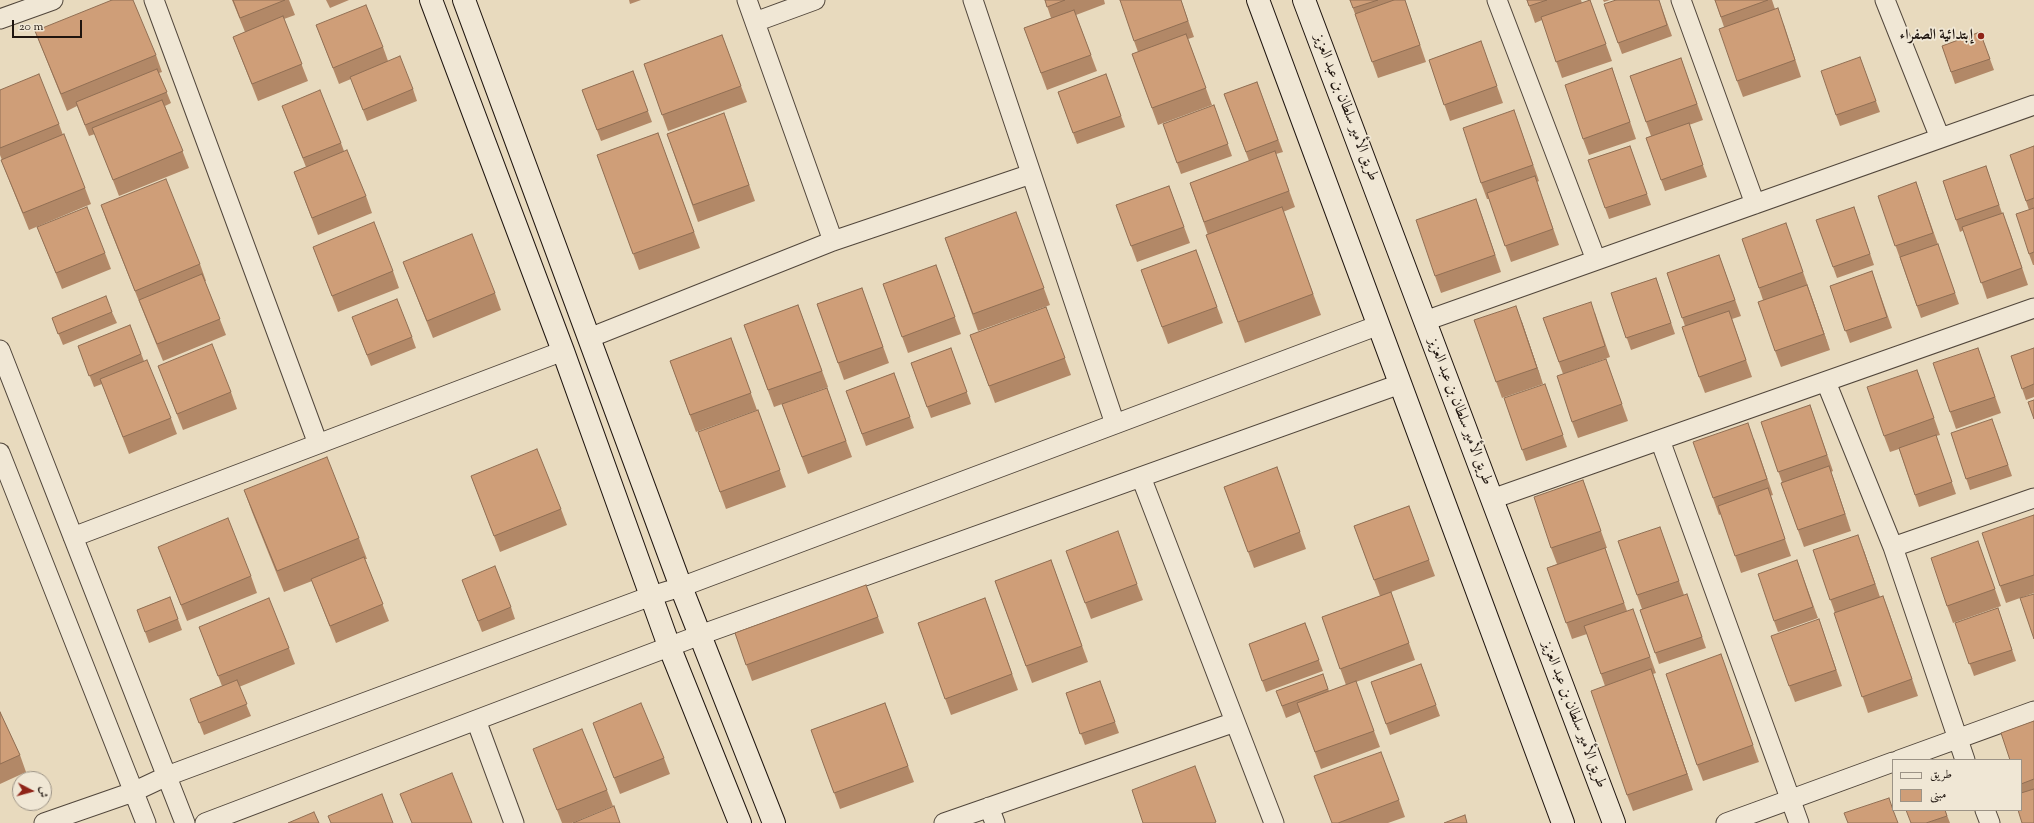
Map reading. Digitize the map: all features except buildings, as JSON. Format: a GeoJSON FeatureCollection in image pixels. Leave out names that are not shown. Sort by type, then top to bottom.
{"type":"FeatureCollection","features":[{"type":"Feature","properties":{"kind":"street"},"geometry":{"type":"LineString","coordinates":[[0,19],[53,0]]}},
{"type":"Feature","properties":{"kind":"street"},"geometry":{"type":"LineString","coordinates":[[154,0],[318,444]]}},
{"type":"Feature","properties":{"kind":"street"},"geometry":{"type":"LineString","coordinates":[[432,0],[669,646],[740,823]]}},
{"type":"Feature","properties":{"kind":"street"},"geometry":{"type":"LineString","coordinates":[[464,0],[681,587],[774,823]]}},
{"type":"Feature","properties":{"kind":"street"},"geometry":{"type":"LineString","coordinates":[[747,0],[833,241]]}},
{"type":"Feature","properties":{"kind":"street"},"geometry":{"type":"LineString","coordinates":[[755,22],[815,0]]}},
{"type":"Feature","properties":{"kind":"street"},"geometry":{"type":"LineString","coordinates":[[973,0],[1115,424]]}},
{"type":"Feature","properties":{"kind":"street"},"geometry":{"type":"LineString","coordinates":[[1258,0],[1563,823]]}},
{"type":"Feature","properties":{"kind":"street","name":"طريق الأمير سلطان بن عبد العزيز"},"geometry":{"type":"LineString","coordinates":[[1304,0],[1614,823]]}},
{"type":"Feature","properties":{"kind":"street"},"geometry":{"type":"LineString","coordinates":[[1497,0],[1596,260]]}},
{"type":"Feature","properties":{"kind":"street"},"geometry":{"type":"LineString","coordinates":[[1681,0],[1755,204]]}},
{"type":"Feature","properties":{"kind":"street"},"geometry":{"type":"LineString","coordinates":[[1886,0],[1940,138]]}},
{"type":"Feature","properties":{"kind":"street"},"geometry":{"type":"LineString","coordinates":[[1425,320],[2034,105]]}},
{"type":"Feature","properties":{"kind":"street"},"geometry":{"type":"LineString","coordinates":[[590,338],[833,241],[1032,174]]}},
{"type":"Feature","properties":{"kind":"street"},"geometry":{"type":"LineString","coordinates":[[1492,499],[2034,308]]}},
{"type":"Feature","properties":{"kind":"street"},"geometry":{"type":"LineString","coordinates":[[44,823],[133,792],[167,776],[651,596],[681,587],[1378,325]]}},
{"type":"Feature","properties":{"kind":"street"},"geometry":{"type":"LineString","coordinates":[[0,350],[185,823]]}},
{"type":"Feature","properties":{"kind":"street"},"geometry":{"type":"LineString","coordinates":[[73,537],[562,351]]}},
{"type":"Feature","properties":{"kind":"street"},"geometry":{"type":"LineString","coordinates":[[1826,382],[1893,547],[1965,759]]}},
{"type":"Feature","properties":{"kind":"street"},"geometry":{"type":"LineString","coordinates":[[205,823],[669,646],[1400,384]]}},
{"type":"Feature","properties":{"kind":"street"},"geometry":{"type":"LineString","coordinates":[[1660,440],[1799,823]]}},
{"type":"Feature","properties":{"kind":"street"},"geometry":{"type":"LineString","coordinates":[[0,453],[146,823]]}},
{"type":"Feature","properties":{"kind":"street"},"geometry":{"type":"LineString","coordinates":[[1141,477],[1274,823]]}},
{"type":"Feature","properties":{"kind":"street"},"geometry":{"type":"LineString","coordinates":[[1893,547],[2034,498]]}},
{"type":"Feature","properties":{"kind":"street"},"geometry":{"type":"LineString","coordinates":[[1903,759],[2034,711]]}},
{"type":"Feature","properties":{"kind":"street"},"geometry":{"type":"LineString","coordinates":[[476,720],[514,823]]}},
{"type":"Feature","properties":{"kind":"street"},"geometry":{"type":"LineString","coordinates":[[944,823],[992,815],[1235,722]]}},
{"type":"Feature","properties":{"kind":"street"},"geometry":{"type":"LineString","coordinates":[[1726,823],[1892,762]]}},
{"type":"Feature","properties":{"kind":"street"},"geometry":{"type":"LineString","coordinates":[[1985,811],[1990,823]]}},
{"type":"Feature","properties":{"kind":"place","name":"إبتدائية الصفراء"},"geometry":{"type":"Point","coordinates":[1981,36]}}]}
